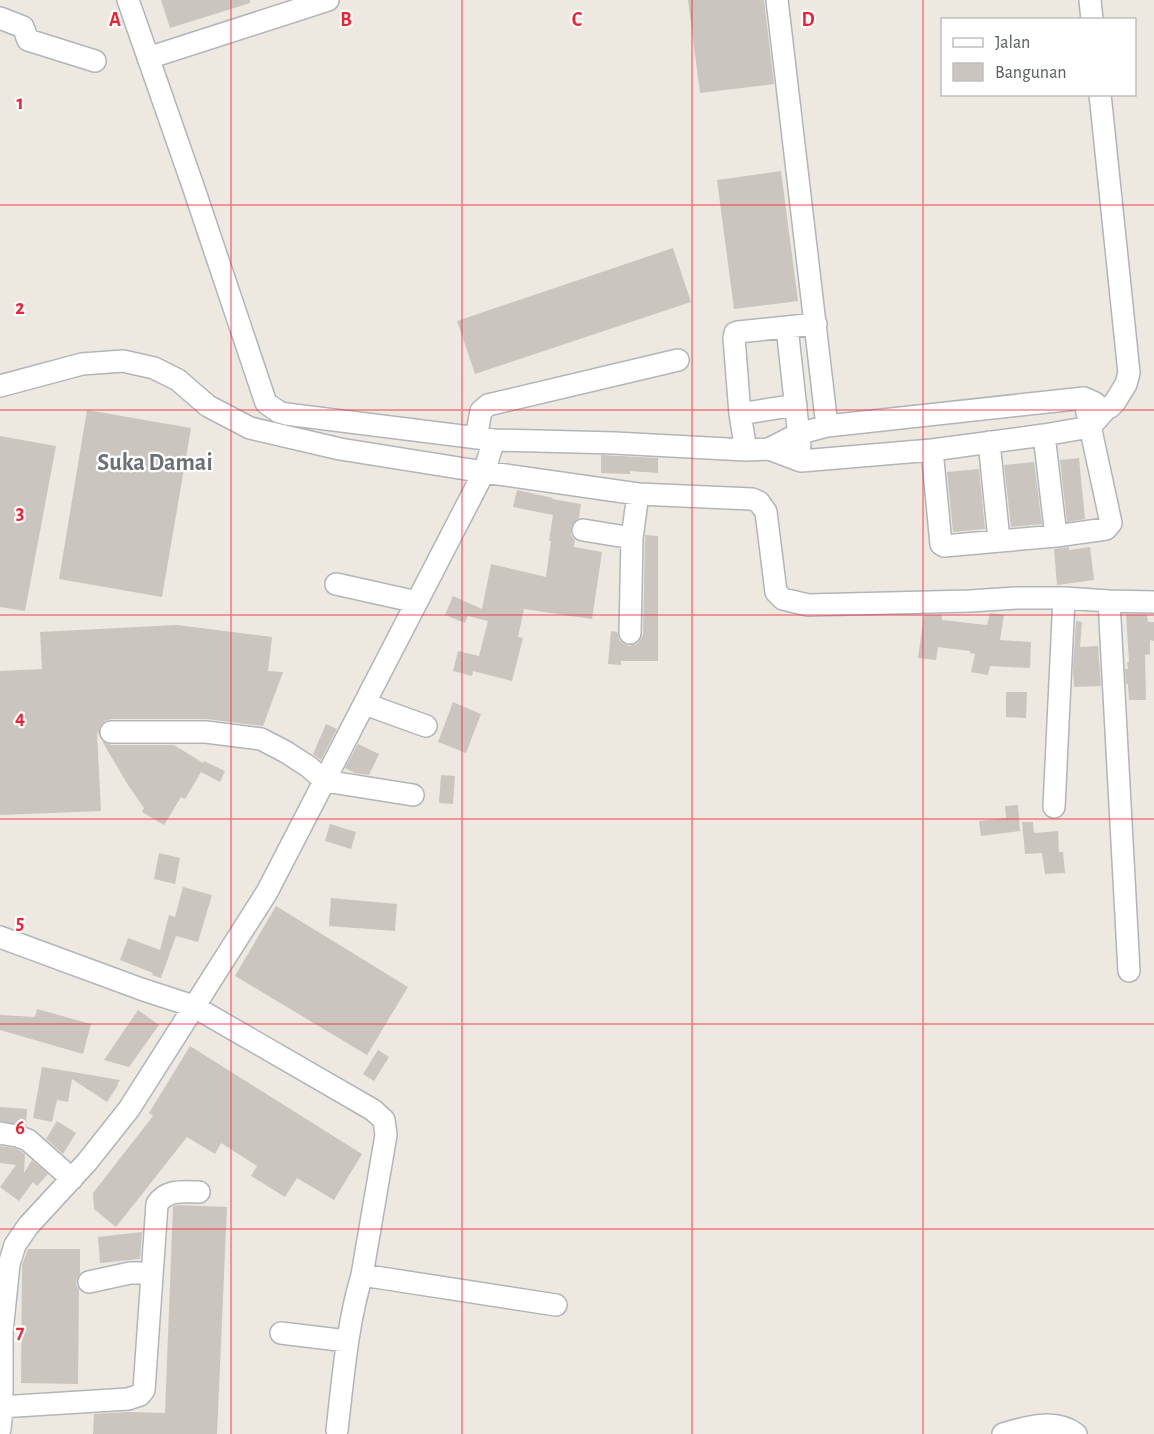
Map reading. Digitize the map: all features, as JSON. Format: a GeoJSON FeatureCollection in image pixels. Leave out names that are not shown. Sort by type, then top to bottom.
{"type":"FeatureCollection","features":[{"type":"Feature","properties":{"kind":"street"},"geometry":{"type":"LineString","coordinates":[[128,0],[266,403],[286,414],[485,439],[746,450],[769,449],[801,461],[932,450],[1090,427],[1115,402],[1130,373],[1100,96]]}},
{"type":"Feature","properties":{"kind":"street"},"geometry":{"type":"LineString","coordinates":[[148,58],[328,0]]}},
{"type":"Feature","properties":{"kind":"street"},"geometry":{"type":"LineString","coordinates":[[777,0],[827,426]]}},
{"type":"Feature","properties":{"kind":"street"},"geometry":{"type":"LineString","coordinates":[[1090,0],[1092,18]]}},
{"type":"Feature","properties":{"kind":"street"},"geometry":{"type":"LineString","coordinates":[[0,18],[23,27],[28,40],[95,61]]}},
{"type":"Feature","properties":{"kind":"street"},"geometry":{"type":"LineString","coordinates":[[746,450],[740,414],[735,333],[816,324]]}},
{"type":"Feature","properties":{"kind":"street"},"geometry":{"type":"LineString","coordinates":[[788,327],[801,461]]}},
{"type":"Feature","properties":{"kind":"street"},"geometry":{"type":"LineString","coordinates":[[0,1429],[2,1332],[9,1264],[15,1245],[129,1109],[267,892],[484,472],[485,439],[481,411],[488,405],[678,360]]}},
{"type":"Feature","properties":{"kind":"street"},"geometry":{"type":"LineString","coordinates":[[0,386],[82,364],[123,361],[154,368],[178,380],[208,406],[250,428],[340,449],[638,494],[752,499],[759,502],[765,512],[776,592],[783,599],[808,606],[1064,598],[1154,602]]}},
{"type":"Feature","properties":{"kind":"street"},"geometry":{"type":"LineString","coordinates":[[769,449],[798,434],[827,426],[1084,398],[1106,409]]}},
{"type":"Feature","properties":{"kind":"street"},"geometry":{"type":"LineString","coordinates":[[932,450],[941,544],[948,546],[1106,529],[1111,524],[1084,398]]}},
{"type":"Feature","properties":{"kind":"street"},"geometry":{"type":"LineString","coordinates":[[740,414],[796,405]]}},
{"type":"Feature","properties":{"kind":"street"},"geometry":{"type":"LineString","coordinates":[[1044,435],[1056,536]]}},
{"type":"Feature","properties":{"kind":"street"},"geometry":{"type":"LineString","coordinates":[[989,442],[999,540]]}},
{"type":"Feature","properties":{"kind":"street"},"geometry":{"type":"LineString","coordinates":[[630,633],[632,538],[638,494]]}},
{"type":"Feature","properties":{"kind":"street"},"geometry":{"type":"LineString","coordinates":[[583,530],[632,538]]}},
{"type":"Feature","properties":{"kind":"street"},"geometry":{"type":"LineString","coordinates":[[336,584],[417,602]]}},
{"type":"Feature","properties":{"kind":"street"},"geometry":{"type":"LineString","coordinates":[[1054,807],[1064,598]]}},
{"type":"Feature","properties":{"kind":"street"},"geometry":{"type":"LineString","coordinates":[[1109,601],[1129,970]]}},
{"type":"Feature","properties":{"kind":"street"},"geometry":{"type":"LineString","coordinates":[[365,704],[426,726]]}},
{"type":"Feature","properties":{"kind":"street"},"geometry":{"type":"LineString","coordinates":[[111,732],[206,732],[261,739],[309,767],[325,781],[413,795]]}},
{"type":"Feature","properties":{"kind":"street"},"geometry":{"type":"LineString","coordinates":[[0,937],[193,1006],[373,1110],[384,1120],[386,1135],[362,1275],[347,1341],[337,1431]]}},
{"type":"Feature","properties":{"kind":"street"},"geometry":{"type":"LineString","coordinates":[[0,1133],[28,1140],[72,1179]]}},
{"type":"Feature","properties":{"kind":"street"},"geometry":{"type":"LineString","coordinates":[[1,1407],[128,1400],[140,1395],[144,1390],[157,1204],[165,1195],[177,1192],[199,1192]]}},
{"type":"Feature","properties":{"kind":"street"},"geometry":{"type":"LineString","coordinates":[[89,1282],[130,1273],[152,1273]]}},
{"type":"Feature","properties":{"kind":"street"},"geometry":{"type":"LineString","coordinates":[[362,1275],[556,1305]]}},
{"type":"Feature","properties":{"kind":"street"},"geometry":{"type":"LineString","coordinates":[[281,1333],[347,1341]]}},
{"type":"Feature","properties":{"kind":"street"},"geometry":{"type":"LineString","coordinates":[[1003,1434],[1049,1424],[1069,1429],[1076,1434]]}},
{"type":"Feature","properties":{"kind":"building"},"geometry":{"type":"Polygon","coordinates":[[[161,0],[250,0],[250,3],[170,28],[161,0]]]}},
{"type":"Feature","properties":{"kind":"building"},"geometry":{"type":"Polygon","coordinates":[[[688,0],[764,0],[774,84],[700,93],[688,0]]]}},
{"type":"Feature","properties":{"kind":"building"},"geometry":{"type":"Polygon","coordinates":[[[781,171],[798,301],[734,309],[717,180],[781,171]]]}},
{"type":"Feature","properties":{"kind":"building"},"geometry":{"type":"Polygon","coordinates":[[[673,248],[691,302],[475,374],[457,321],[673,248]]]}},
{"type":"Feature","properties":{"kind":"building"},"geometry":{"type":"Polygon","coordinates":[[[87,410],[191,428],[162,597],[59,579],[87,410]]]}},
{"type":"Feature","properties":{"kind":"building"},"geometry":{"type":"Polygon","coordinates":[[[0,436],[56,446],[25,611],[0,607],[0,436]]]}},
{"type":"Feature","properties":{"kind":"building"},"geometry":{"type":"Polygon","coordinates":[[[601,455],[658,458],[658,473],[630,471],[630,474],[601,473],[601,455]]]}},
{"type":"Feature","properties":{"kind":"building"},"geometry":{"type":"Polygon","coordinates":[[[1079,458],[1085,519],[1067,522],[1060,460],[1079,458]]]}},
{"type":"Feature","properties":{"kind":"building"},"geometry":{"type":"Polygon","coordinates":[[[1034,462],[1042,524],[1011,527],[1004,465],[1034,462]]]}},
{"type":"Feature","properties":{"kind":"building"},"geometry":{"type":"Polygon","coordinates":[[[979,469],[985,529],[953,532],[947,472],[979,469]]]}},
{"type":"Feature","properties":{"kind":"building"},"geometry":{"type":"Polygon","coordinates":[[[517,490],[581,504],[579,518],[571,527],[571,535],[575,540],[574,547],[602,552],[592,619],[524,609],[518,637],[523,638],[512,681],[473,671],[472,676],[453,671],[458,651],[479,656],[488,621],[468,616],[465,623],[445,615],[453,596],[482,609],[491,564],[546,577],[553,515],[513,507],[517,490]]]}},
{"type":"Feature","properties":{"kind":"building"},"geometry":{"type":"Polygon","coordinates":[[[645,535],[658,536],[658,661],[621,661],[621,665],[608,664],[611,631],[617,632],[619,640],[629,646],[637,644],[643,634],[645,535]]]}},
{"type":"Feature","properties":{"kind":"building"},"geometry":{"type":"Polygon","coordinates":[[[1069,547],[1069,550],[1090,547],[1094,580],[1057,585],[1054,549],[1069,547]]]}},
{"type":"Feature","properties":{"kind":"building"},"geometry":{"type":"Polygon","coordinates":[[[990,613],[1004,615],[1000,640],[1031,642],[1030,668],[990,666],[988,675],[971,672],[975,654],[970,651],[938,647],[936,660],[918,658],[924,615],[942,615],[942,620],[987,625],[990,613]]]}},
{"type":"Feature","properties":{"kind":"building"},"geometry":{"type":"Polygon","coordinates":[[[1126,614],[1147,615],[1148,622],[1154,622],[1154,641],[1150,640],[1150,654],[1145,655],[1146,700],[1129,700],[1125,669],[1128,669],[1127,663],[1129,662],[1126,614]]]}},
{"type":"Feature","properties":{"kind":"building"},"geometry":{"type":"Polygon","coordinates":[[[1076,621],[1082,622],[1080,647],[1098,646],[1101,686],[1074,687],[1076,621]]]}},
{"type":"Feature","properties":{"kind":"building"},"geometry":{"type":"Polygon","coordinates":[[[177,625],[272,637],[268,671],[283,672],[263,726],[206,719],[111,719],[105,721],[100,726],[99,735],[97,732],[101,811],[0,815],[0,671],[42,669],[40,632],[177,625]]]}},
{"type":"Feature","properties":{"kind":"building"},"geometry":{"type":"Polygon","coordinates":[[[1006,692],[1027,692],[1026,718],[1006,717],[1006,692]]]}},
{"type":"Feature","properties":{"kind":"building"},"geometry":{"type":"Polygon","coordinates":[[[453,702],[481,714],[466,753],[438,742],[453,702]]]}},
{"type":"Feature","properties":{"kind":"building"},"geometry":{"type":"Polygon","coordinates":[[[326,724],[337,729],[321,760],[313,754],[326,724]]]}},
{"type":"Feature","properties":{"kind":"building"},"geometry":{"type":"Polygon","coordinates":[[[102,741],[111,745],[174,745],[203,763],[204,761],[225,771],[220,782],[201,772],[185,799],[181,797],[164,825],[142,812],[144,808],[102,741]]]}},
{"type":"Feature","properties":{"kind":"building"},"geometry":{"type":"Polygon","coordinates":[[[358,744],[379,754],[369,775],[355,773],[345,768],[358,744]]]}},
{"type":"Feature","properties":{"kind":"building"},"geometry":{"type":"Polygon","coordinates":[[[441,775],[455,776],[453,804],[439,803],[441,775]]]}},
{"type":"Feature","properties":{"kind":"building"},"geometry":{"type":"Polygon","coordinates":[[[1018,805],[1020,831],[981,836],[979,821],[1006,818],[1005,806],[1018,805]]]}},
{"type":"Feature","properties":{"kind":"building"},"geometry":{"type":"Polygon","coordinates":[[[1022,822],[1033,822],[1034,833],[1058,831],[1059,852],[1063,852],[1065,873],[1045,874],[1042,853],[1025,854],[1022,822]]]}},
{"type":"Feature","properties":{"kind":"building"},"geometry":{"type":"Polygon","coordinates":[[[330,824],[356,832],[351,849],[325,841],[330,824]]]}},
{"type":"Feature","properties":{"kind":"building"},"geometry":{"type":"Polygon","coordinates":[[[159,853],[180,858],[175,884],[154,879],[159,853]]]}},
{"type":"Feature","properties":{"kind":"building"},"geometry":{"type":"Polygon","coordinates":[[[183,887],[212,895],[198,942],[176,936],[161,978],[120,960],[128,938],[160,950],[169,915],[175,917],[183,887]]]}},
{"type":"Feature","properties":{"kind":"building"},"geometry":{"type":"Polygon","coordinates":[[[331,898],[397,904],[395,931],[329,926],[331,898]]]}},
{"type":"Feature","properties":{"kind":"building"},"geometry":{"type":"Polygon","coordinates":[[[276,906],[408,987],[367,1055],[235,976],[276,906]]]}},
{"type":"Feature","properties":{"kind":"building"},"geometry":{"type":"Polygon","coordinates":[[[37,1009],[91,1024],[83,1054],[0,1030],[0,1015],[35,1017],[37,1009]]]}},
{"type":"Feature","properties":{"kind":"building"},"geometry":{"type":"Polygon","coordinates":[[[138,1010],[159,1025],[129,1067],[104,1060],[138,1010]]]}},
{"type":"Feature","properties":{"kind":"building"},"geometry":{"type":"Polygon","coordinates":[[[190,1046],[362,1154],[334,1200],[297,1178],[285,1197],[251,1176],[257,1166],[221,1143],[215,1154],[187,1137],[116,1227],[94,1209],[93,1193],[153,1116],[149,1113],[190,1046]]]}},
{"type":"Feature","properties":{"kind":"building"},"geometry":{"type":"Polygon","coordinates":[[[378,1050],[389,1057],[374,1081],[363,1074],[378,1050]]]}},
{"type":"Feature","properties":{"kind":"building"},"geometry":{"type":"Polygon","coordinates":[[[42,1067],[120,1080],[107,1102],[72,1079],[68,1102],[57,1100],[52,1122],[33,1118],[42,1067]]]}},
{"type":"Feature","properties":{"kind":"building"},"geometry":{"type":"Polygon","coordinates":[[[0,1107],[27,1109],[26,1126],[0,1121],[0,1107]]]}},
{"type":"Feature","properties":{"kind":"building"},"geometry":{"type":"Polygon","coordinates":[[[57,1121],[76,1133],[63,1154],[46,1139],[57,1121]]]}},
{"type":"Feature","properties":{"kind":"building"},"geometry":{"type":"Polygon","coordinates":[[[0,1146],[14,1148],[25,1154],[24,1173],[32,1160],[48,1174],[37,1186],[33,1182],[19,1201],[0,1187],[16,1165],[0,1163],[0,1146]]]}},
{"type":"Feature","properties":{"kind":"building"},"geometry":{"type":"Polygon","coordinates":[[[173,1206],[227,1207],[217,1434],[93,1434],[94,1414],[165,1413],[173,1206]]]}},
{"type":"Feature","properties":{"kind":"building"},"geometry":{"type":"Polygon","coordinates":[[[142,1232],[140,1259],[100,1263],[98,1237],[142,1232]]]}},
{"type":"Feature","properties":{"kind":"building"},"geometry":{"type":"Polygon","coordinates":[[[28,1249],[80,1249],[80,1274],[76,1284],[79,1290],[78,1384],[21,1383],[22,1265],[28,1249]]]}},
{"type":"Feature","properties":{"kind":"district","name":"Suka Damai"},"geometry":{"type":"Point","coordinates":[155,462]}}]}
